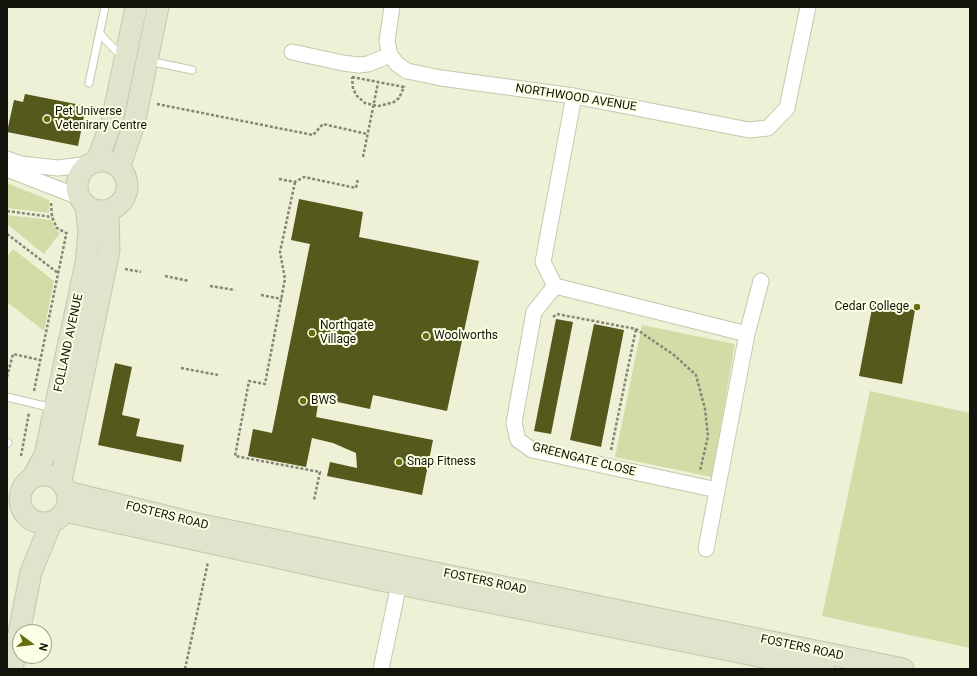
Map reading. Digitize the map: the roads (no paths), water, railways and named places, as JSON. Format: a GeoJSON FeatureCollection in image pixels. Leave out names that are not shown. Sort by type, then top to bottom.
{"type":"FeatureCollection","features":[{"type":"Feature","properties":{"kind":"main road"},"geometry":{"type":"LineString","coordinates":[[94,163],[112,121],[136,7]]}},
{"type":"Feature","properties":{"kind":"main road"},"geometry":{"type":"LineString","coordinates":[[119,168],[134,124],[158,7]]}},
{"type":"Feature","properties":{"kind":"main road"},"geometry":{"type":"LineString","coordinates":[[105,161],[112,163],[124,174],[127,182],[127,191],[124,198],[119,205],[108,210],[97,211],[83,202],[77,190],[79,175],[84,168],[94,163],[105,161]]}},
{"type":"Feature","properties":{"kind":"main road","name":"FOLLAND AVENUE"},"geometry":{"type":"LineString","coordinates":[[22,481],[45,455],[86,263],[89,231],[83,202]]}},
{"type":"Feature","properties":{"kind":"main road","name":"FOLLAND AVENUE"},"geometry":{"type":"LineString","coordinates":[[31,572],[61,502],[109,251],[108,210]]}},
{"type":"Feature","properties":{"kind":"main road"},"geometry":{"type":"LineString","coordinates":[[12,669],[31,572],[19,511],[22,481],[44,475],[52,476],[61,502],[43,524],[35,522],[19,511]]}},
{"type":"Feature","properties":{"kind":"main road","name":"FOSTERS ROAD"},"geometry":{"type":"LineString","coordinates":[[61,502],[197,524],[398,574],[824,669]]}},
{"type":"Feature","properties":{"kind":"main road","name":"FOSTERS ROAD"},"geometry":{"type":"LineString","coordinates":[[398,574],[903,669]]}},
{"type":"Feature","properties":{"kind":"street"},"geometry":{"type":"LineString","coordinates":[[292,52],[358,65],[368,64],[390,55],[387,41],[392,7]]}},
{"type":"Feature","properties":{"kind":"street","name":"NORTHWOOD AVENUE"},"geometry":{"type":"LineString","coordinates":[[390,55],[397,64],[407,71],[441,78],[574,96],[749,130],[768,128],[787,108],[808,7]]}},
{"type":"Feature","properties":{"kind":"street"},"geometry":{"type":"LineString","coordinates":[[574,96],[543,262],[555,286],[747,334]]}},
{"type":"Feature","properties":{"kind":"street"},"geometry":{"type":"LineString","coordinates":[[7,160],[21,164],[58,168],[94,163]]}},
{"type":"Feature","properties":{"kind":"street"},"geometry":{"type":"LineString","coordinates":[[7,169],[83,202]]}},
{"type":"Feature","properties":{"kind":"street"},"geometry":{"type":"LineString","coordinates":[[706,549],[747,334],[761,281]]}},
{"type":"Feature","properties":{"kind":"street","name":"GREENGATE CLOSE"},"geometry":{"type":"LineString","coordinates":[[555,286],[534,312],[514,423],[518,440],[532,450],[717,490]]}},
{"type":"Feature","properties":{"kind":"street"},"geometry":{"type":"LineString","coordinates":[[381,669],[398,574]]}},
{"type":"Feature","properties":{"kind":"lane"},"geometry":{"type":"LineString","coordinates":[[89,83],[105,7]]}},
{"type":"Feature","properties":{"kind":"lane"},"geometry":{"type":"LineString","coordinates":[[100,34],[125,60]]}},
{"type":"Feature","properties":{"kind":"lane"},"geometry":{"type":"LineString","coordinates":[[147,61],[192,70]]}},
{"type":"Feature","properties":{"kind":"lane"},"geometry":{"type":"LineString","coordinates":[[7,397],[55,409]]}},
{"type":"Feature","properties":{"kind":"place","name":"Pet Universe Vetenirary Centre"},"geometry":{"type":"Point","coordinates":[47,119]}},
{"type":"Feature","properties":{"kind":"place","name":"Cedar College"},"geometry":{"type":"Point","coordinates":[917,307]}},
{"type":"Feature","properties":{"kind":"place","name":"Northgate Village"},"geometry":{"type":"Point","coordinates":[312,333]}},
{"type":"Feature","properties":{"kind":"place","name":"Woolworths"},"geometry":{"type":"Point","coordinates":[426,336]}},
{"type":"Feature","properties":{"kind":"place","name":"BWS"},"geometry":{"type":"Point","coordinates":[303,401]}},
{"type":"Feature","properties":{"kind":"place","name":"Snap Fitness"},"geometry":{"type":"Point","coordinates":[399,462]}}]}
